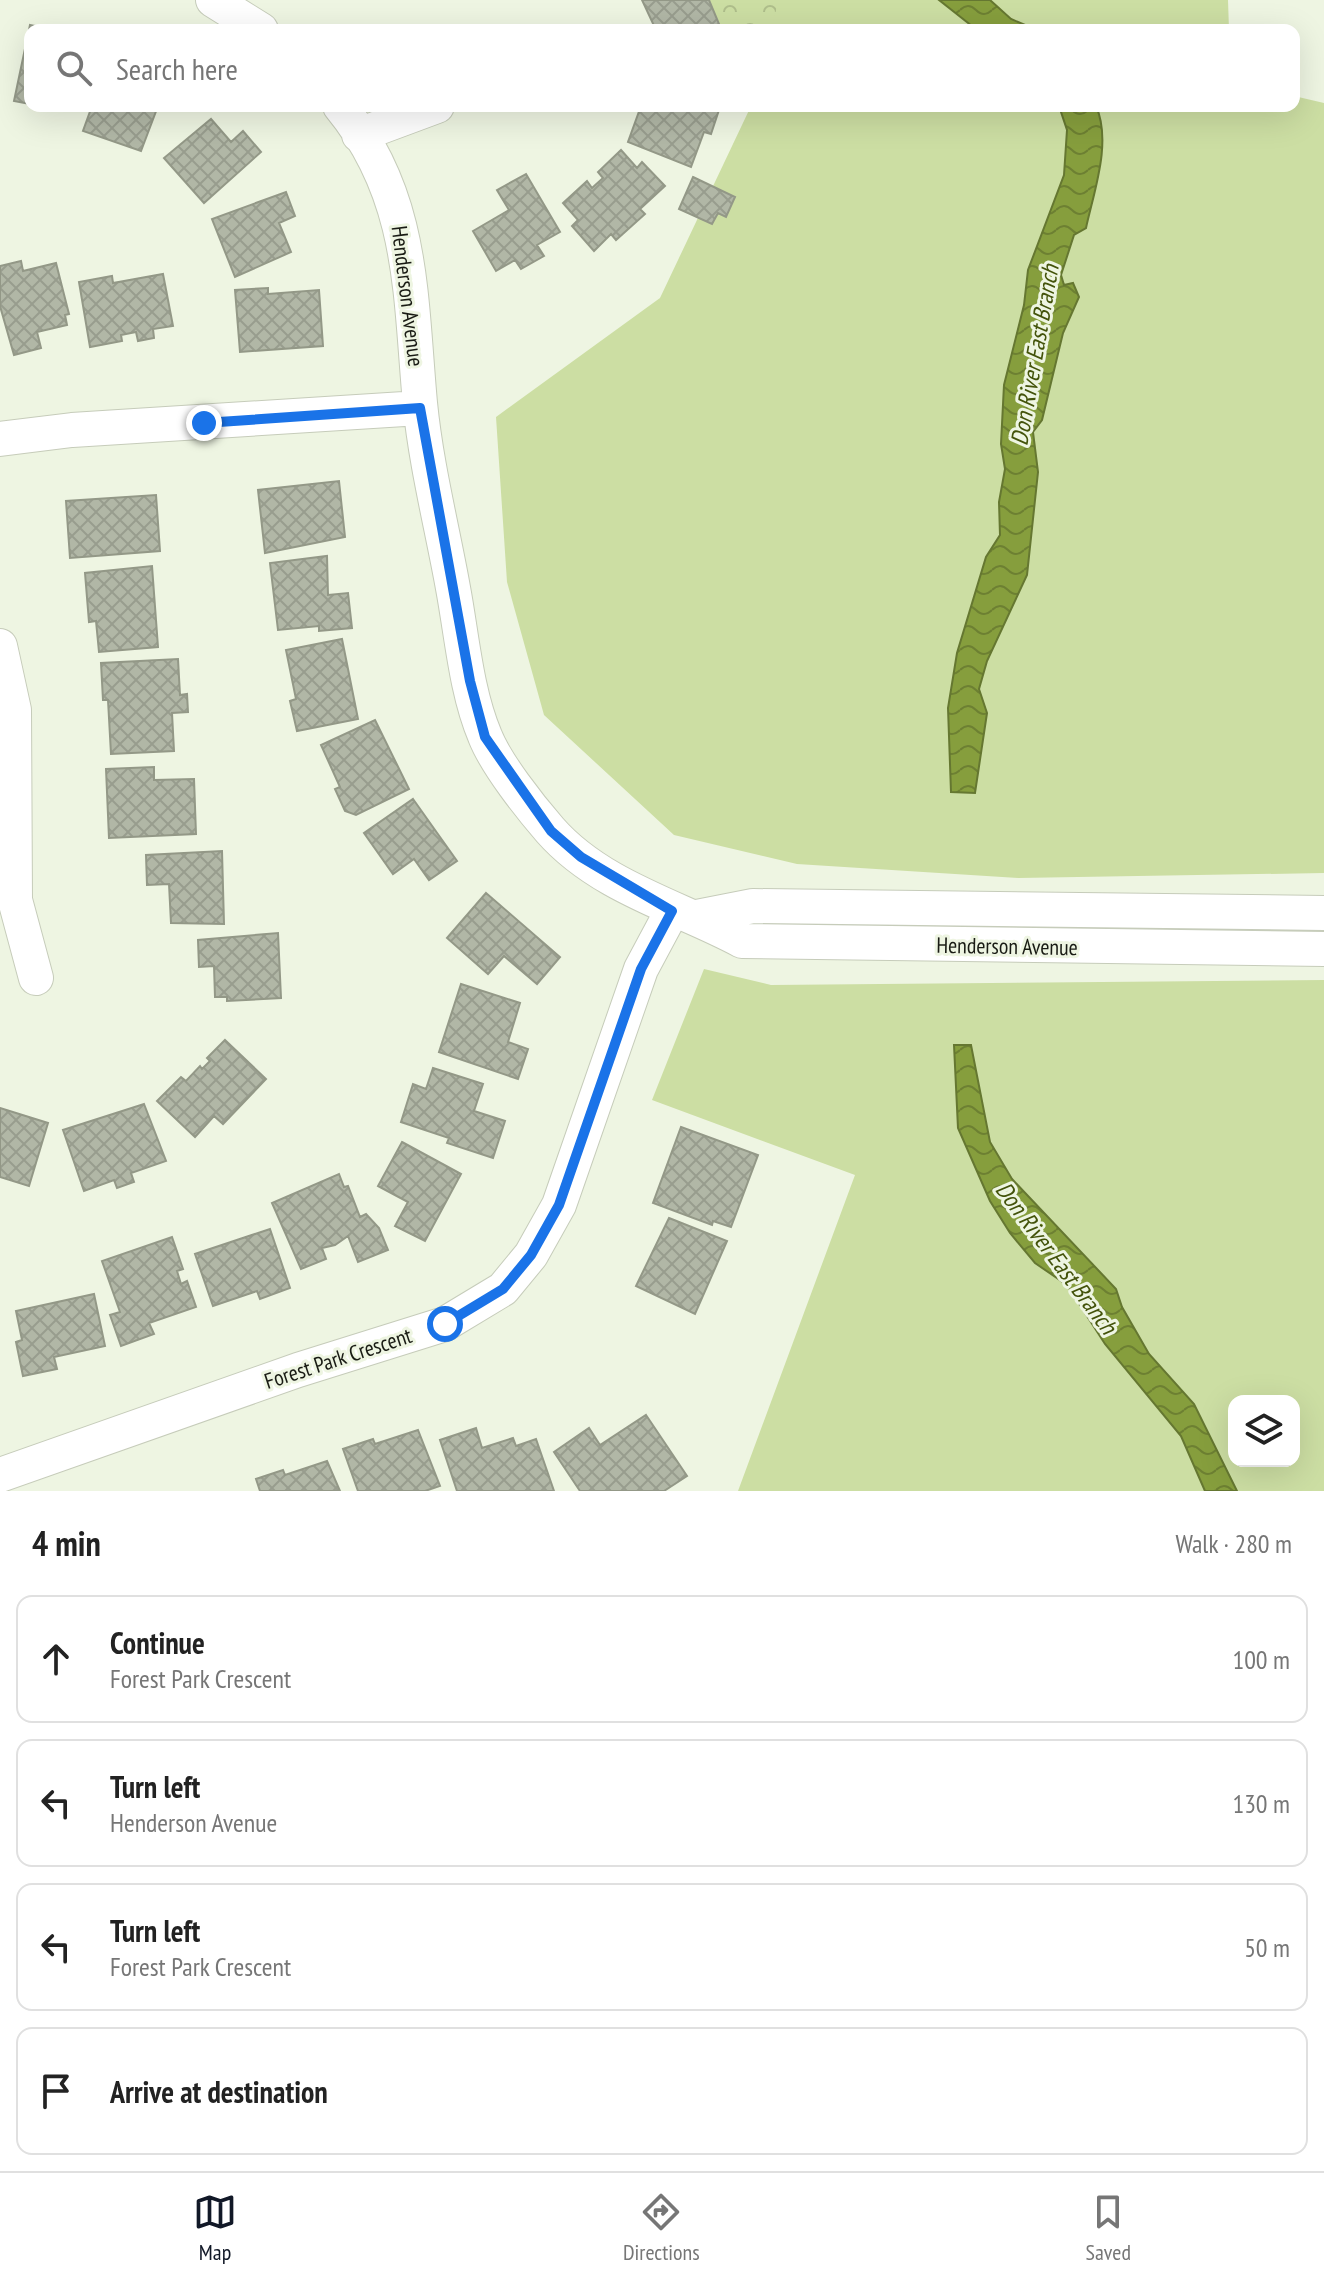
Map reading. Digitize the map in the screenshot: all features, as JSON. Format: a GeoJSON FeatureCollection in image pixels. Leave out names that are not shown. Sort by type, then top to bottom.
{"type":"FeatureCollection","features":[{"type":"Feature","properties":{"kind":"street"},"geometry":{"type":"LineString","coordinates":[[213,0],[251,24]]}},
{"type":"Feature","properties":{"kind":"street","name":"Henderson Avenue"},"geometry":{"type":"LineString","coordinates":[[344,112],[388,180],[403,236],[420,408],[470,681],[485,737],[551,831],[581,857],[684,914],[742,941],[1324,949]]}},
{"type":"Feature","properties":{"kind":"street"},"geometry":{"type":"LineString","coordinates":[[359,135],[421,112]]}},
{"type":"Feature","properties":{"kind":"street"},"geometry":{"type":"LineString","coordinates":[[0,439],[72,430],[420,408]]}},
{"type":"Feature","properties":{"kind":"street"},"geometry":{"type":"LineString","coordinates":[[0,646],[14,710],[15,900],[36,978]]}},
{"type":"Feature","properties":{"kind":"street","name":"Henderson Avenue"},"geometry":{"type":"LineString","coordinates":[[684,914],[753,906],[1324,913]]}},
{"type":"Feature","properties":{"kind":"street","name":"Forest Park Crescent"},"geometry":{"type":"LineString","coordinates":[[0,1475],[298,1370],[445,1324],[503,1289],[531,1255],[559,1205],[641,969],[684,914]]}},
{"type":"Feature","properties":{"kind":"green space"},"geometry":{"type":"Polygon","coordinates":[[[702,0],[915,0],[933,24],[703,24],[702,0]]]}},
{"type":"Feature","properties":{"kind":"green space"},"geometry":{"type":"Polygon","coordinates":[[[778,0],[1228,0],[1229,24],[773,24],[778,0]]]}},
{"type":"Feature","properties":{"kind":"green space"},"geometry":{"type":"Polygon","coordinates":[[[1300,97],[1324,103],[1324,873],[1018,878],[797,864],[674,835],[544,715],[507,582],[496,417],[660,298],[748,112],[1300,112],[1300,97]]]}},
{"type":"Feature","properties":{"kind":"green space"},"geometry":{"type":"Polygon","coordinates":[[[704,969],[771,985],[1324,980],[1324,1491],[738,1491],[855,1175],[652,1100],[704,969]]]}},
{"type":"Feature","properties":{"kind":"water"},"geometry":{"type":"Polygon","coordinates":[[[939,0],[990,0],[1011,19],[1023,24],[969,24],[939,0]]]}},
{"type":"Feature","properties":{"kind":"water","name":"Don River East Branch"},"geometry":{"type":"Polygon","coordinates":[[[1061,112],[1098,112],[1102,135],[1100,167],[1086,228],[1074,235],[1061,275],[1064,285],[1073,283],[1079,297],[1063,333],[1042,420],[1033,432],[1038,472],[1027,575],[987,661],[979,689],[987,713],[975,793],[951,792],[948,708],[957,653],[986,557],[1000,535],[999,502],[1005,469],[1001,444],[1004,385],[1024,305],[1028,270],[1064,175],[1067,130],[1061,112]]]}},
{"type":"Feature","properties":{"kind":"water","name":"Don River East Branch"},"geometry":{"type":"Polygon","coordinates":[[[954,1045],[971,1045],[990,1142],[1012,1179],[1116,1289],[1122,1307],[1149,1354],[1194,1404],[1237,1491],[1205,1491],[1181,1436],[1105,1344],[1067,1285],[1035,1263],[1010,1233],[990,1201],[958,1128],[954,1045]]]}},
{"type":"Feature","properties":{"kind":"building"},"geometry":{"type":"Polygon","coordinates":[[[642,0],[709,0],[719,24],[653,24],[642,0]]]}},
{"type":"Feature","properties":{"kind":"building"},"geometry":{"type":"Polygon","coordinates":[[[24,54],[24,103],[14,101],[24,54]]]}},
{"type":"Feature","properties":{"kind":"building"},"geometry":{"type":"Polygon","coordinates":[[[90,112],[156,112],[141,151],[83,131],[90,112]]]}},
{"type":"Feature","properties":{"kind":"building"},"geometry":{"type":"Polygon","coordinates":[[[639,112],[718,112],[711,134],[704,132],[691,167],[628,142],[639,112]]]}},
{"type":"Feature","properties":{"kind":"building"},"geometry":{"type":"Polygon","coordinates":[[[211,119],[231,142],[243,131],[261,152],[204,203],[164,158],[211,119]]]}},
{"type":"Feature","properties":{"kind":"building"},"geometry":{"type":"Polygon","coordinates":[[[621,150],[637,168],[642,162],[665,186],[640,209],[645,214],[616,240],[611,234],[594,251],[572,226],[578,220],[563,203],[587,181],[592,188],[603,178],[598,172],[621,150]]]}},
{"type":"Feature","properties":{"kind":"building"},"geometry":{"type":"Polygon","coordinates":[[[526,174],[560,232],[537,245],[544,256],[521,269],[515,260],[496,271],[473,231],[509,210],[497,190],[526,174]]]}},
{"type":"Feature","properties":{"kind":"building"},"geometry":{"type":"Polygon","coordinates":[[[693,177],[735,197],[726,217],[718,213],[712,224],[679,209],[693,177]]]}},
{"type":"Feature","properties":{"kind":"building"},"geometry":{"type":"Polygon","coordinates":[[[286,192],[295,216],[279,223],[291,252],[235,277],[212,219],[286,192]]]}},
{"type":"Feature","properties":{"kind":"building"},"geometry":{"type":"Polygon","coordinates":[[[21,261],[23,271],[56,263],[69,314],[65,315],[67,325],[37,332],[41,348],[14,355],[0,306],[0,266],[21,261]]]}},
{"type":"Feature","properties":{"kind":"building"},"geometry":{"type":"Polygon","coordinates":[[[163,274],[173,326],[153,329],[154,338],[138,341],[136,332],[121,335],[122,341],[90,347],[79,282],[112,276],[113,283],[163,274]]]}},
{"type":"Feature","properties":{"kind":"building"},"geometry":{"type":"Polygon","coordinates":[[[268,288],[268,294],[319,290],[323,346],[240,352],[235,290],[268,288]]]}},
{"type":"Feature","properties":{"kind":"building"},"geometry":{"type":"Polygon","coordinates":[[[339,481],[345,537],[265,553],[258,490],[339,481]]]}},
{"type":"Feature","properties":{"kind":"building"},"geometry":{"type":"Polygon","coordinates":[[[156,495],[160,551],[70,558],[66,501],[156,495]]]}},
{"type":"Feature","properties":{"kind":"building"},"geometry":{"type":"Polygon","coordinates":[[[327,556],[328,595],[348,593],[352,628],[319,631],[319,626],[278,630],[270,563],[327,556]]]}},
{"type":"Feature","properties":{"kind":"building"},"geometry":{"type":"Polygon","coordinates":[[[152,566],[158,647],[99,652],[96,621],[89,622],[85,573],[152,566]]]}},
{"type":"Feature","properties":{"kind":"building"},"geometry":{"type":"Polygon","coordinates":[[[342,639],[358,719],[297,731],[290,701],[296,699],[286,650],[342,639]]]}},
{"type":"Feature","properties":{"kind":"building"},"geometry":{"type":"Polygon","coordinates":[[[178,659],[180,695],[187,694],[188,712],[172,713],[174,751],[111,754],[108,700],[103,700],[101,663],[178,659]]]}},
{"type":"Feature","properties":{"kind":"building"},"geometry":{"type":"Polygon","coordinates":[[[375,720],[409,789],[356,815],[345,811],[335,789],[340,787],[321,745],[375,720]]]}},
{"type":"Feature","properties":{"kind":"building"},"geometry":{"type":"Polygon","coordinates":[[[154,767],[154,780],[194,779],[196,834],[109,838],[106,769],[154,767]]]}},
{"type":"Feature","properties":{"kind":"building"},"geometry":{"type":"Polygon","coordinates":[[[413,799],[457,861],[429,880],[414,859],[393,874],[364,833],[413,799]]]}},
{"type":"Feature","properties":{"kind":"building"},"geometry":{"type":"Polygon","coordinates":[[[222,851],[224,924],[171,923],[169,884],[147,885],[146,855],[222,851]]]}},
{"type":"Feature","properties":{"kind":"building"},"geometry":{"type":"Polygon","coordinates":[[[486,893],[560,957],[537,984],[504,956],[488,974],[447,938],[486,893]]]}},
{"type":"Feature","properties":{"kind":"building"},"geometry":{"type":"Polygon","coordinates":[[[278,933],[281,998],[227,1001],[227,997],[215,997],[214,966],[199,967],[198,940],[278,933]]]}},
{"type":"Feature","properties":{"kind":"building"},"geometry":{"type":"Polygon","coordinates":[[[461,984],[520,1003],[508,1042],[528,1049],[518,1079],[439,1052],[461,984]]]}},
{"type":"Feature","properties":{"kind":"building"},"geometry":{"type":"Polygon","coordinates":[[[225,1040],[266,1079],[223,1124],[214,1116],[195,1137],[157,1101],[181,1077],[186,1081],[200,1066],[202,1069],[210,1061],[207,1058],[225,1040]]]}},
{"type":"Feature","properties":{"kind":"building"},"geometry":{"type":"Polygon","coordinates":[[[433,1068],[483,1084],[474,1111],[505,1121],[493,1158],[447,1143],[449,1138],[401,1122],[413,1084],[426,1089],[433,1068]]]}},
{"type":"Feature","properties":{"kind":"building"},"geometry":{"type":"Polygon","coordinates":[[[144,1104],[166,1161],[131,1173],[134,1182],[117,1188],[114,1180],[84,1191],[63,1130],[144,1104]]]}},
{"type":"Feature","properties":{"kind":"building"},"geometry":{"type":"Polygon","coordinates":[[[0,1108],[48,1123],[29,1186],[0,1177],[0,1108]]]}},
{"type":"Feature","properties":{"kind":"building"},"geometry":{"type":"Polygon","coordinates":[[[681,1127],[758,1155],[731,1227],[713,1221],[712,1225],[653,1203],[681,1127]]]}},
{"type":"Feature","properties":{"kind":"building"},"geometry":{"type":"Polygon","coordinates":[[[402,1142],[461,1174],[425,1241],[395,1226],[408,1202],[378,1186],[402,1142]]]}},
{"type":"Feature","properties":{"kind":"building"},"geometry":{"type":"Polygon","coordinates":[[[339,1174],[344,1187],[348,1186],[360,1217],[366,1214],[379,1228],[388,1250],[358,1262],[348,1236],[335,1245],[322,1248],[326,1259],[301,1269],[272,1203],[339,1174]]]}},
{"type":"Feature","properties":{"kind":"building"},"geometry":{"type":"Polygon","coordinates":[[[669,1218],[727,1241],[695,1314],[636,1286],[669,1218]]]}},
{"type":"Feature","properties":{"kind":"building"},"geometry":{"type":"Polygon","coordinates":[[[270,1229],[290,1288],[260,1299],[257,1291],[213,1306],[195,1254],[270,1229]]]}},
{"type":"Feature","properties":{"kind":"building"},"geometry":{"type":"Polygon","coordinates":[[[172,1237],[183,1269],[177,1271],[181,1284],[187,1281],[196,1307],[149,1323],[154,1334],[121,1346],[110,1315],[120,1312],[102,1261],[172,1237]]]}},
{"type":"Feature","properties":{"kind":"building"},"geometry":{"type":"Polygon","coordinates":[[[94,1294],[105,1346],[54,1357],[57,1369],[23,1376],[16,1342],[22,1340],[16,1311],[94,1294]]]}},
{"type":"Feature","properties":{"kind":"building"},"geometry":{"type":"Polygon","coordinates":[[[646,1415],[687,1476],[664,1491],[580,1491],[554,1452],[589,1428],[600,1445],[646,1415]]]}},
{"type":"Feature","properties":{"kind":"building"},"geometry":{"type":"Polygon","coordinates":[[[476,1428],[482,1448],[513,1438],[516,1446],[536,1439],[554,1491],[457,1491],[440,1440],[476,1428]]]}},
{"type":"Feature","properties":{"kind":"building"},"geometry":{"type":"Polygon","coordinates":[[[418,1430],[440,1486],[425,1491],[358,1491],[343,1449],[373,1439],[375,1444],[418,1430]]]}},
{"type":"Feature","properties":{"kind":"building"},"geometry":{"type":"Polygon","coordinates":[[[327,1461],[340,1491],[260,1491],[256,1479],[283,1470],[285,1475],[327,1461]]]}},
{"type":"Feature","properties":{"kind":"route"},"geometry":{"type":"LineString","coordinates":[[204,423],[420,408],[470,681],[485,737],[551,831],[581,857],[672,911],[641,969],[559,1205],[531,1255],[503,1289],[445,1324]]}}]}
